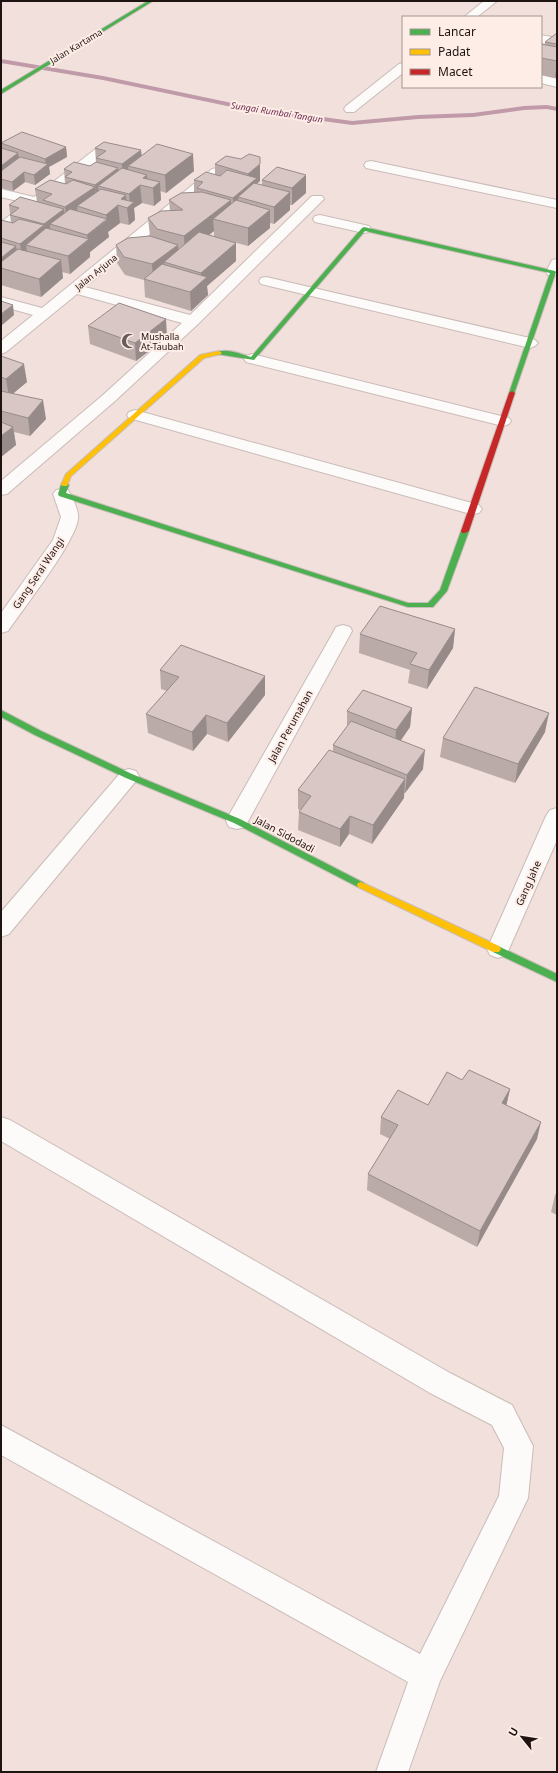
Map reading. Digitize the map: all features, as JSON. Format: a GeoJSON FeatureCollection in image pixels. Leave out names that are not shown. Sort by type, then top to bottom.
{"type":"FeatureCollection","features":[{"type":"Feature","properties":{"kind":"street","name":"Jalan Kartama"},"geometry":{"type":"LineString","coordinates":[[3,91],[151,1]]}},
{"type":"Feature","properties":{"kind":"street"},"geometry":{"type":"LineString","coordinates":[[471,16],[491,1]]}},
{"type":"Feature","properties":{"kind":"street"},"geometry":{"type":"LineString","coordinates":[[542,39],[557,42]]}},
{"type":"Feature","properties":{"kind":"street"},"geometry":{"type":"LineString","coordinates":[[350,109],[402,68]]}},
{"type":"Feature","properties":{"kind":"street"},"geometry":{"type":"LineString","coordinates":[[542,79],[557,83]]}},
{"type":"Feature","properties":{"kind":"street"},"geometry":{"type":"LineString","coordinates":[[1,229],[103,150]]}},
{"type":"Feature","properties":{"kind":"street","name":"Jalan Arjuna"},"geometry":{"type":"LineString","coordinates":[[1,349],[227,164]]}},
{"type":"Feature","properties":{"kind":"street"},"geometry":{"type":"LineString","coordinates":[[372,165],[557,204]]}},
{"type":"Feature","properties":{"kind":"street"},"geometry":{"type":"LineString","coordinates":[[1,193],[37,202]]}},
{"type":"Feature","properties":{"kind":"street"},"geometry":{"type":"LineString","coordinates":[[1,490],[109,398],[193,321],[316,199]]}},
{"type":"Feature","properties":{"kind":"street"},"geometry":{"type":"LineString","coordinates":[[320,219],[555,268],[530,343],[473,508],[443,591],[430,605],[408,605],[62,494],[68,475],[202,356],[213,352],[230,353],[503,421]]}},
{"type":"Feature","properties":{"kind":"street"},"geometry":{"type":"LineString","coordinates":[[252,359],[364,229]]}},
{"type":"Feature","properties":{"kind":"street"},"geometry":{"type":"LineString","coordinates":[[266,281],[530,343]]}},
{"type":"Feature","properties":{"kind":"street"},"geometry":{"type":"LineString","coordinates":[[75,289],[193,321]]}},
{"type":"Feature","properties":{"kind":"street"},"geometry":{"type":"LineString","coordinates":[[1,301],[45,314]]}},
{"type":"Feature","properties":{"kind":"street"},"geometry":{"type":"LineString","coordinates":[[135,414],[473,508]]}},
{"type":"Feature","properties":{"kind":"street","name":"Gang Serai Wangi"},"geometry":{"type":"LineString","coordinates":[[1,627],[62,541],[70,517],[62,494]]}},
{"type":"Feature","properties":{"kind":"street","name":"Jalan Perumahan"},"geometry":{"type":"LineString","coordinates":[[237,821],[343,631]]}},
{"type":"Feature","properties":{"kind":"street","name":"Jalan Sidodadi"},"geometry":{"type":"LineString","coordinates":[[1,713],[38,733],[129,776],[237,821],[338,874],[557,978]]}},
{"type":"Feature","properties":{"kind":"street"},"geometry":{"type":"LineString","coordinates":[[1,928],[129,776]]}},
{"type":"Feature","properties":{"kind":"street","name":"Gang Jahe"},"geometry":{"type":"LineString","coordinates":[[498,950],[557,816]]}},
{"type":"Feature","properties":{"kind":"street"},"geometry":{"type":"LineString","coordinates":[[1,1128],[440,1383],[502,1415],[519,1446],[513,1498],[426,1675],[392,1772]]}},
{"type":"Feature","properties":{"kind":"street"},"geometry":{"type":"LineString","coordinates":[[1,1440],[426,1675]]}},
{"type":"Feature","properties":{"kind":"building"},"geometry":{"type":"Polygon","coordinates":[[[557,33],[557,44],[545,42],[557,33]]]}},
{"type":"Feature","properties":{"kind":"building"},"geometry":{"type":"Polygon","coordinates":[[[542,44],[557,47],[557,61],[542,58],[542,44]]]}},
{"type":"Feature","properties":{"kind":"building"},"geometry":{"type":"Polygon","coordinates":[[[22,132],[66,147],[45,159],[1,143],[22,132]]]}},
{"type":"Feature","properties":{"kind":"building"},"geometry":{"type":"Polygon","coordinates":[[[104,142],[141,150],[122,164],[96,158],[106,151],[95,148],[104,142]]]}},
{"type":"Feature","properties":{"kind":"building"},"geometry":{"type":"Polygon","coordinates":[[[157,144],[193,154],[165,175],[128,166],[157,144]]]}},
{"type":"Feature","properties":{"kind":"building"},"geometry":{"type":"Polygon","coordinates":[[[1,148],[18,153],[1,166],[1,148]]]}},
{"type":"Feature","properties":{"kind":"building"},"geometry":{"type":"Polygon","coordinates":[[[249,154],[260,157],[260,164],[248,174],[215,164],[226,156],[241,159],[249,154]]]}},
{"type":"Feature","properties":{"kind":"building"},"geometry":{"type":"Polygon","coordinates":[[[20,157],[48,164],[34,175],[24,172],[12,182],[1,179],[1,171],[20,157]]]}},
{"type":"Feature","properties":{"kind":"building"},"geometry":{"type":"Polygon","coordinates":[[[74,162],[90,166],[96,162],[118,168],[95,185],[65,177],[72,172],[64,169],[74,162]]]}},
{"type":"Feature","properties":{"kind":"building"},"geometry":{"type":"Polygon","coordinates":[[[277,167],[306,175],[292,188],[262,180],[277,167]]]}},
{"type":"Feature","properties":{"kind":"building"},"geometry":{"type":"Polygon","coordinates":[[[122,168],[147,175],[143,178],[160,182],[153,188],[140,185],[129,194],[98,186],[122,168]]]}},
{"type":"Feature","properties":{"kind":"building"},"geometry":{"type":"Polygon","coordinates":[[[227,170],[257,178],[233,198],[197,188],[203,182],[194,180],[206,172],[220,176],[227,170]]]}},
{"type":"Feature","properties":{"kind":"building"},"geometry":{"type":"Polygon","coordinates":[[[50,180],[66,184],[73,180],[95,187],[65,207],[43,200],[52,194],[35,189],[50,180]]]}},
{"type":"Feature","properties":{"kind":"building"},"geometry":{"type":"Polygon","coordinates":[[[254,183],[290,192],[274,207],[238,197],[254,183]]]}},
{"type":"Feature","properties":{"kind":"building"},"geometry":{"type":"Polygon","coordinates":[[[101,189],[126,195],[121,199],[134,202],[127,208],[118,205],[106,215],[77,206],[101,189]]]}},
{"type":"Feature","properties":{"kind":"building"},"geometry":{"type":"Polygon","coordinates":[[[202,192],[231,200],[184,236],[157,229],[148,218],[161,211],[183,210],[169,200],[181,193],[202,192]]]}},
{"type":"Feature","properties":{"kind":"building"},"geometry":{"type":"Polygon","coordinates":[[[20,197],[64,209],[44,224],[10,215],[19,208],[9,205],[20,197]]]}},
{"type":"Feature","properties":{"kind":"building"},"geometry":{"type":"Polygon","coordinates":[[[236,200],[270,210],[248,228],[213,219],[236,200]]]}},
{"type":"Feature","properties":{"kind":"building"},"geometry":{"type":"Polygon","coordinates":[[[70,209],[107,219],[87,235],[50,224],[70,209]]]}},
{"type":"Feature","properties":{"kind":"building"},"geometry":{"type":"Polygon","coordinates":[[[19,219],[44,225],[20,244],[1,238],[1,220],[13,223],[19,219]]]}},
{"type":"Feature","properties":{"kind":"building"},"geometry":{"type":"Polygon","coordinates":[[[46,228],[89,239],[68,256],[26,245],[46,228]]]}},
{"type":"Feature","properties":{"kind":"building"},"geometry":{"type":"Polygon","coordinates":[[[199,232],[236,243],[201,273],[164,262],[199,232]]]}},
{"type":"Feature","properties":{"kind":"building"},"geometry":{"type":"Polygon","coordinates":[[[150,236],[178,245],[152,264],[124,257],[116,245],[128,238],[150,236]]]}},
{"type":"Feature","properties":{"kind":"building"},"geometry":{"type":"Polygon","coordinates":[[[1,242],[16,246],[1,258],[1,242]]]}},
{"type":"Feature","properties":{"kind":"building"},"geometry":{"type":"Polygon","coordinates":[[[18,249],[61,260],[39,279],[1,268],[1,262],[18,249]]]}},
{"type":"Feature","properties":{"kind":"building"},"geometry":{"type":"Polygon","coordinates":[[[162,264],[207,277],[190,292],[144,279],[162,264]]]}},
{"type":"Feature","properties":{"kind":"building"},"geometry":{"type":"Polygon","coordinates":[[[1,301],[13,305],[1,314],[1,301]]]}},
{"type":"Feature","properties":{"kind":"building"},"geometry":{"type":"Polygon","coordinates":[[[119,303],[166,319],[135,343],[88,326],[119,303]]]}},
{"type":"Feature","properties":{"kind":"building"},"geometry":{"type":"Polygon","coordinates":[[[1,356],[24,364],[6,379],[1,377],[1,356]]]}},
{"type":"Feature","properties":{"kind":"building"},"geometry":{"type":"Polygon","coordinates":[[[1,391],[43,400],[28,418],[1,411],[1,391]]]}},
{"type":"Feature","properties":{"kind":"building"},"geometry":{"type":"Polygon","coordinates":[[[1,422],[13,427],[1,436],[1,422]]]}},
{"type":"Feature","properties":{"kind":"building"},"geometry":{"type":"Polygon","coordinates":[[[380,606],[455,629],[429,670],[410,664],[417,653],[360,634],[380,606]]]}},
{"type":"Feature","properties":{"kind":"building"},"geometry":{"type":"Polygon","coordinates":[[[181,645],[265,676],[227,723],[206,715],[192,732],[146,714],[179,677],[160,670],[181,645]]]}},
{"type":"Feature","properties":{"kind":"building"},"geometry":{"type":"Polygon","coordinates":[[[475,687],[549,713],[518,764],[443,738],[475,687]]]}},
{"type":"Feature","properties":{"kind":"building"},"geometry":{"type":"Polygon","coordinates":[[[363,690],[412,708],[396,730],[347,711],[363,690]]]}},
{"type":"Feature","properties":{"kind":"building"},"geometry":{"type":"Polygon","coordinates":[[[351,721],[425,750],[407,775],[333,745],[351,721]]]}},
{"type":"Feature","properties":{"kind":"building"},"geometry":{"type":"Polygon","coordinates":[[[329,750],[405,779],[373,825],[350,816],[340,829],[299,812],[311,796],[298,790],[329,750]]]}},
{"type":"Feature","properties":{"kind":"building"},"geometry":{"type":"Polygon","coordinates":[[[469,1070],[510,1089],[502,1103],[541,1122],[480,1231],[368,1174],[398,1125],[381,1117],[398,1090],[428,1105],[447,1072],[462,1080],[469,1070]]]}},
{"type":"Feature","properties":{"kind":"waterway","name":"Sungai Rumbai Tangun"},"geometry":{"type":"LineString","coordinates":[[1,61],[103,78],[251,109],[352,123],[418,117],[473,115],[524,108],[547,107],[557,109]]}},
{"type":"Feature","properties":{"kind":"traffic: fast"},"geometry":{"type":"LineString","coordinates":[[1,92],[151,1]]}},
{"type":"Feature","properties":{"kind":"traffic: fast"},"geometry":{"type":"LineString","coordinates":[[364,229],[553,272],[512,393]]}},
{"type":"Feature","properties":{"kind":"traffic: fast"},"geometry":{"type":"LineString","coordinates":[[219,353],[233,354],[252,359],[364,229]]}},
{"type":"Feature","properties":{"kind":"traffic: fast"},"geometry":{"type":"LineString","coordinates":[[65,485],[62,494],[408,605],[430,605],[443,591],[465,531]]}},
{"type":"Feature","properties":{"kind":"traffic: fast"},"geometry":{"type":"LineString","coordinates":[[1,713],[38,733],[129,776],[237,821],[361,885]]}},
{"type":"Feature","properties":{"kind":"traffic: fast"},"geometry":{"type":"LineString","coordinates":[[496,949],[557,978]]}},
{"type":"Feature","properties":{"kind":"traffic: slow"},"geometry":{"type":"LineString","coordinates":[[65,485],[68,475],[202,356],[219,353]]}},
{"type":"Feature","properties":{"kind":"traffic: slow"},"geometry":{"type":"LineString","coordinates":[[361,885],[496,949]]}},
{"type":"Feature","properties":{"kind":"traffic: jam"},"geometry":{"type":"LineString","coordinates":[[465,531],[512,393]]}},
{"type":"Feature","properties":{"kind":"place","name":"Mushalla At-Taubah"},"geometry":{"type":"Point","coordinates":[129,341]}}]}
